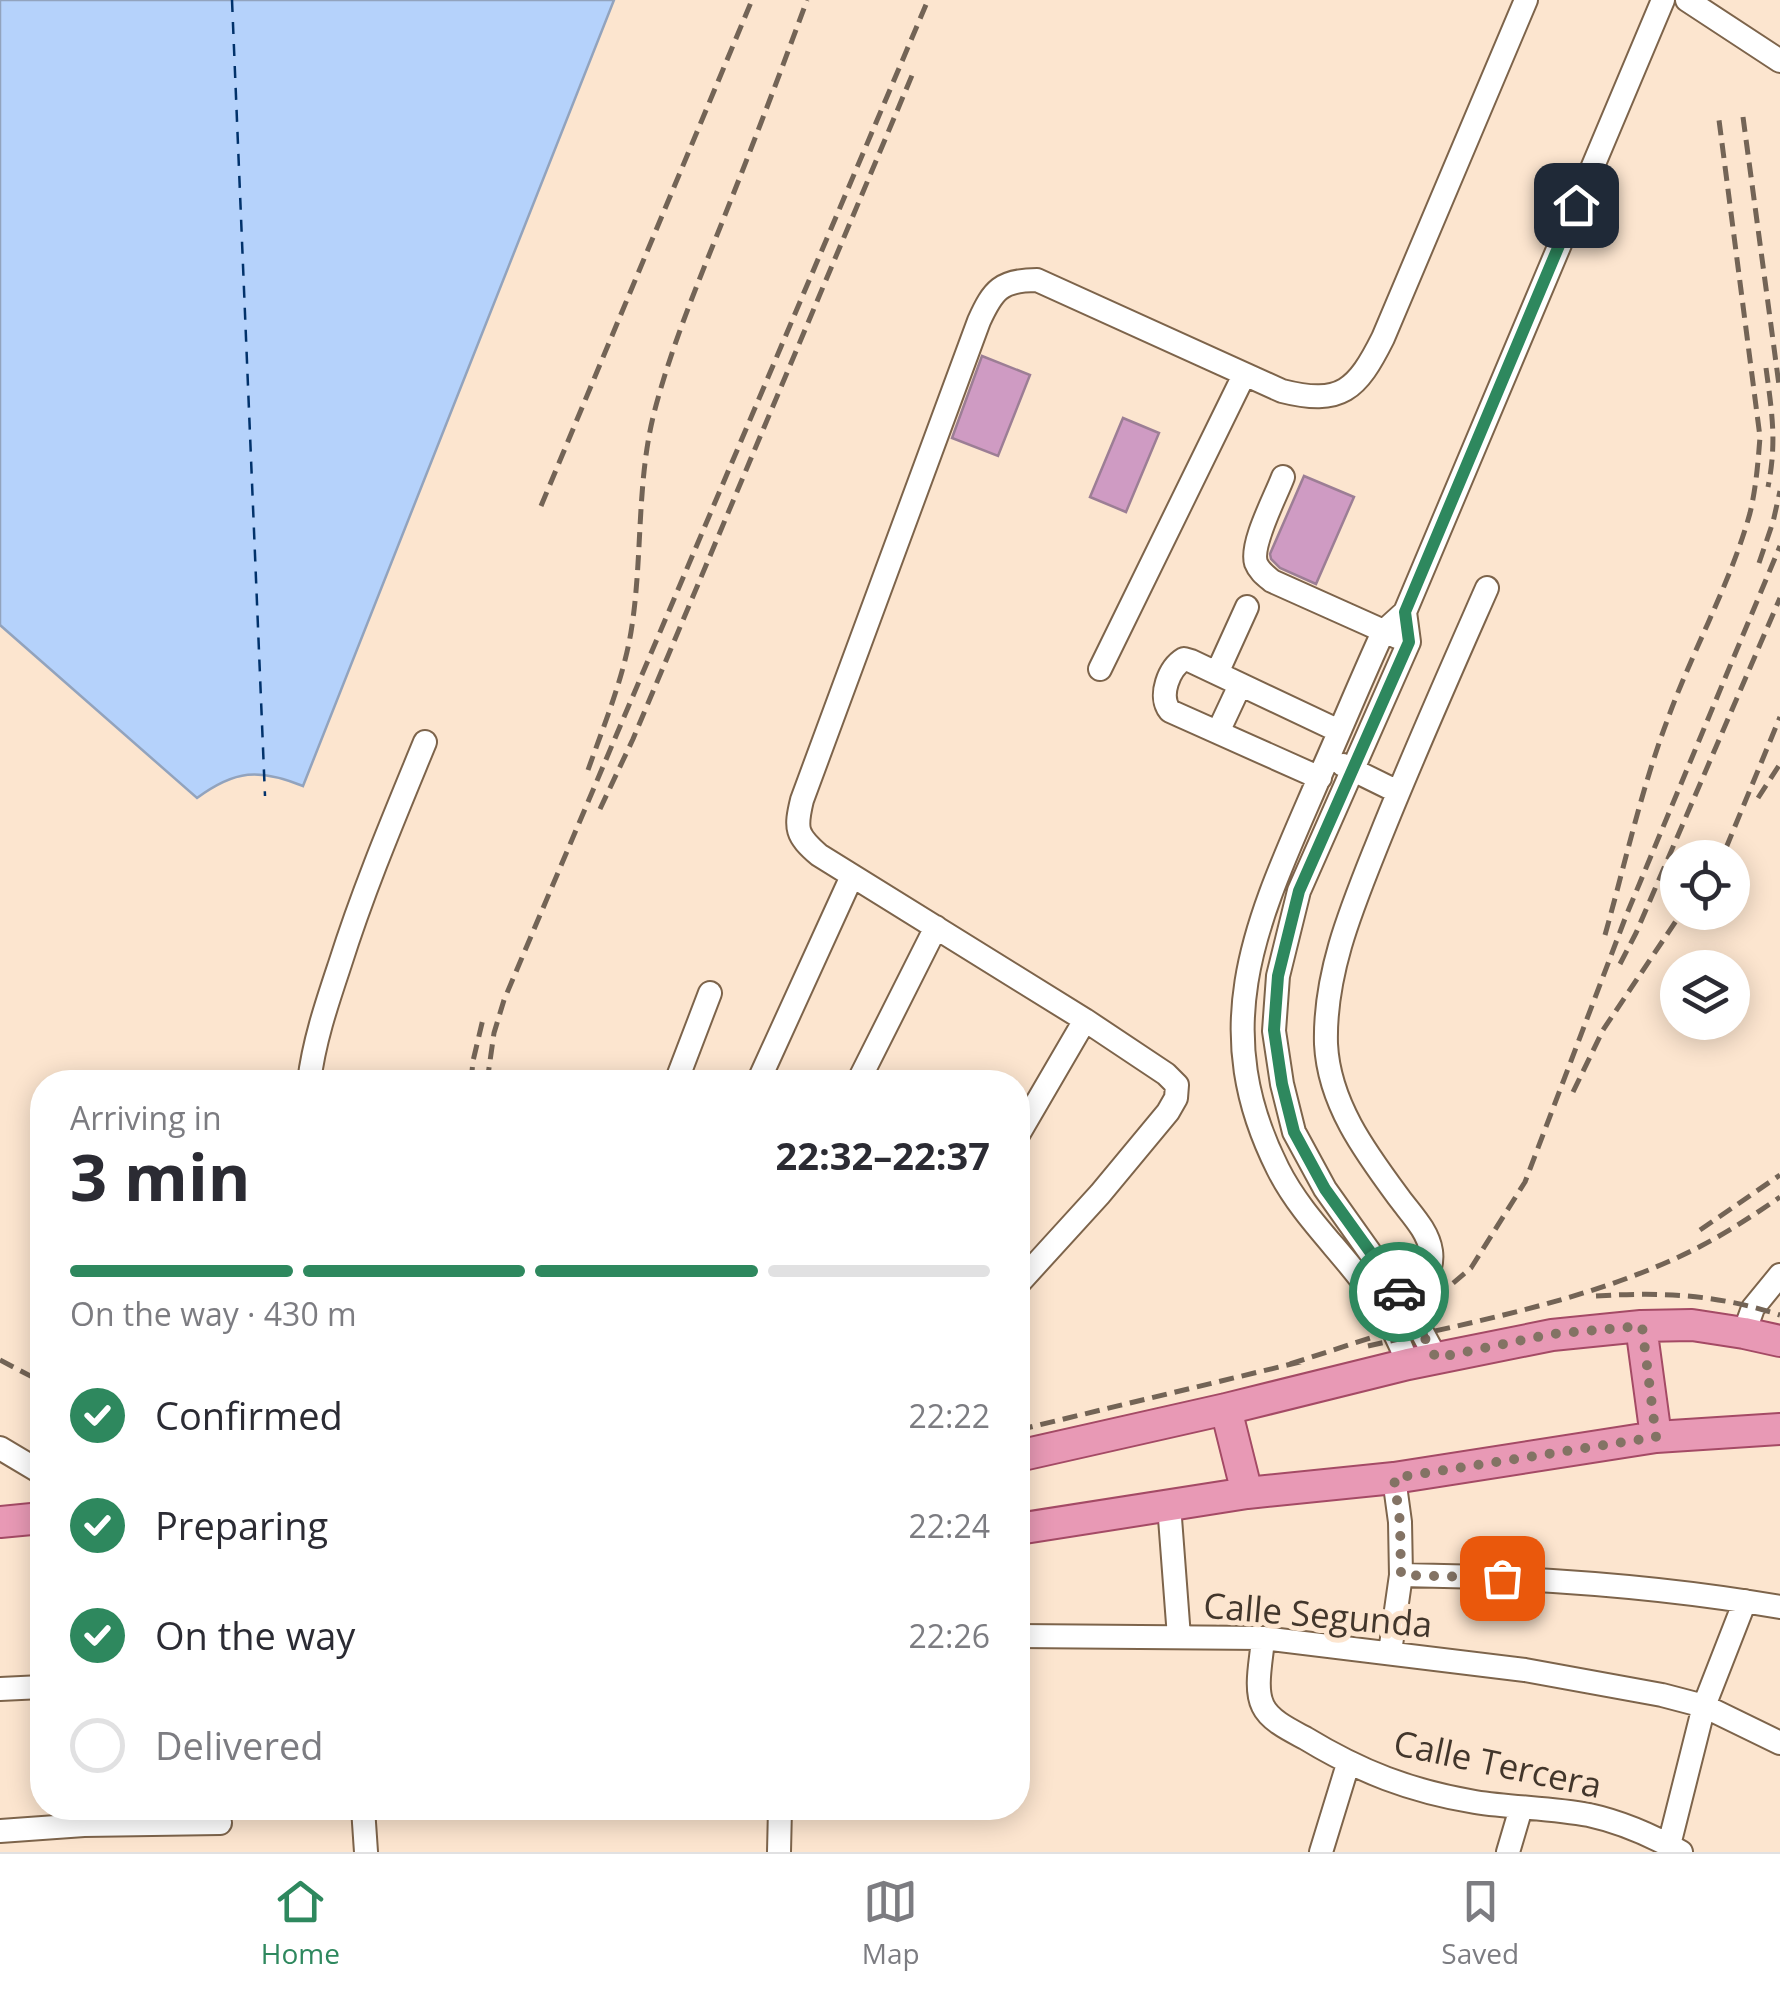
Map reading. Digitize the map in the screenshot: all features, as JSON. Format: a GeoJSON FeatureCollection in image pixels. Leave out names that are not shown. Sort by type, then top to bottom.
{"type":"FeatureCollection","features":[{"type":"Feature","properties":{"kind":"main road"},"geometry":{"type":"LineString","coordinates":[[1030,1453],[1552,1334],[1692,1325],[1780,1341]]}},
{"type":"Feature","properties":{"kind":"main road"},"geometry":{"type":"LineString","coordinates":[[1642,1326],[1656,1437]]}},
{"type":"Feature","properties":{"kind":"main road"},"geometry":{"type":"LineString","coordinates":[[1226,1409],[1247,1493]]}},
{"type":"Feature","properties":{"kind":"main road"},"geometry":{"type":"LineString","coordinates":[[1030,1527],[1247,1493],[1394,1478],[1656,1437],[1780,1429]]}},
{"type":"Feature","properties":{"kind":"main road"},"geometry":{"type":"LineString","coordinates":[[0,1522],[30,1519]]}},
{"type":"Feature","properties":{"kind":"street"},"geometry":{"type":"LineString","coordinates":[[1030,1271],[1168,1112],[1176,1098],[1176,1085],[1166,1074],[1085,1020],[819,855],[803,840],[796,825],[979,322],[999,287],[1016,280],[1037,280],[1282,391],[1308,398],[1332,396],[1354,385],[1370,365],[1398,303],[1526,0]]}},
{"type":"Feature","properties":{"kind":"street"},"geometry":{"type":"LineString","coordinates":[[1422,1361],[1305,1211],[1278,1170],[1255,1113],[1243,1062],[1246,986],[1260,924],[1280,865],[1383,632],[1405,612],[1663,0]]}},
{"type":"Feature","properties":{"kind":"street"},"geometry":{"type":"LineString","coordinates":[[1687,0],[1780,61]]}},
{"type":"Feature","properties":{"kind":"street"},"geometry":{"type":"LineString","coordinates":[[1100,669],[1244,375]]}},
{"type":"Feature","properties":{"kind":"street"},"geometry":{"type":"LineString","coordinates":[[1284,476],[1256,545],[1256,565],[1272,582],[1409,642]]}},
{"type":"Feature","properties":{"kind":"street"},"geometry":{"type":"LineString","coordinates":[[1408,1306],[1422,1289],[1432,1254],[1425,1233],[1351,1127],[1333,1087],[1326,1044],[1330,988],[1344,928],[1487,588]]}},
{"type":"Feature","properties":{"kind":"street"},"geometry":{"type":"LineString","coordinates":[[1217,672],[1247,606]]}},
{"type":"Feature","properties":{"kind":"street"},"geometry":{"type":"LineString","coordinates":[[1405,612],[1409,642],[1293,910],[1278,976],[1274,1030],[1294,1132],[1325,1189],[1408,1306],[1422,1361]]}},
{"type":"Feature","properties":{"kind":"street"},"geometry":{"type":"LineString","coordinates":[[1339,730],[1191,660],[1184,659],[1172,669],[1164,698],[1164,706],[1170,711],[1218,732],[1324,768],[1353,769],[1398,792]]}},
{"type":"Feature","properties":{"kind":"street"},"geometry":{"type":"LineString","coordinates":[[1218,732],[1240,684]]}},
{"type":"Feature","properties":{"kind":"street"},"geometry":{"type":"LineString","coordinates":[[314,1070],[324,1012],[360,902],[426,742]]}},
{"type":"Feature","properties":{"kind":"street"},"geometry":{"type":"LineString","coordinates":[[763,1070],[852,876]]}},
{"type":"Feature","properties":{"kind":"street"},"geometry":{"type":"LineString","coordinates":[[864,1070],[936,928]]}},
{"type":"Feature","properties":{"kind":"street"},"geometry":{"type":"LineString","coordinates":[[681,1070],[710,993]]}},
{"type":"Feature","properties":{"kind":"street"},"geometry":{"type":"LineString","coordinates":[[1030,1114],[1085,1020]]}},
{"type":"Feature","properties":{"kind":"street"},"geometry":{"type":"LineString","coordinates":[[1744,1332],[1753,1308],[1780,1274]]}},
{"type":"Feature","properties":{"kind":"street"},"geometry":{"type":"LineString","coordinates":[[0,1448],[30,1466]]}},
{"type":"Feature","properties":{"kind":"street"},"geometry":{"type":"LineString","coordinates":[[1390,1652],[1401,1575],[1394,1478]]}},
{"type":"Feature","properties":{"kind":"street"},"geometry":{"type":"LineString","coordinates":[[1169,1506],[1179,1637]]}},
{"type":"Feature","properties":{"kind":"street"},"geometry":{"type":"LineString","coordinates":[[1401,1575],[1657,1588],[1780,1607]]}},
{"type":"Feature","properties":{"kind":"street"},"geometry":{"type":"LineString","coordinates":[[1675,1849],[1704,1706],[1745,1601]]}},
{"type":"Feature","properties":{"kind":"street","name":"Calle Segunda"},"geometry":{"type":"LineString","coordinates":[[1030,1636],[1263,1638],[1525,1670],[1704,1706],[1780,1744]]}},
{"type":"Feature","properties":{"kind":"street","name":"Calle Tercera"},"geometry":{"type":"LineString","coordinates":[[1263,1638],[1259,1688],[1262,1706],[1288,1729],[1348,1764],[1393,1782],[1440,1794],[1588,1815],[1675,1849]]}},
{"type":"Feature","properties":{"kind":"street"},"geometry":{"type":"LineString","coordinates":[[0,1689],[30,1688]]}},
{"type":"Feature","properties":{"kind":"street"},"geometry":{"type":"LineString","coordinates":[[1321,1852],[1348,1764]]}},
{"type":"Feature","properties":{"kind":"street"},"geometry":{"type":"LineString","coordinates":[[1508,1852],[1521,1808]]}},
{"type":"Feature","properties":{"kind":"street"},"geometry":{"type":"LineString","coordinates":[[0,1831],[62,1820]]}},
{"type":"Feature","properties":{"kind":"street"},"geometry":{"type":"LineString","coordinates":[[162,1820],[220,1823]]}},
{"type":"Feature","properties":{"kind":"street"},"geometry":{"type":"LineString","coordinates":[[365,1820],[366,1852]]}},
{"type":"Feature","properties":{"kind":"street"},"geometry":{"type":"LineString","coordinates":[[779,1852],[780,1820]]}},
{"type":"Feature","properties":{"kind":"water"},"geometry":{"type":"Polygon","coordinates":[[[0,0],[614,0],[303,786],[273,776],[248,775],[223,782],[197,798],[0,625],[0,0]]]}},
{"type":"Feature","properties":{"kind":"building"},"geometry":{"type":"Polygon","coordinates":[[[982,356],[1030,375],[998,456],[952,438],[982,356]]]}},
{"type":"Feature","properties":{"kind":"building"},"geometry":{"type":"Polygon","coordinates":[[[1123,418],[1159,433],[1126,512],[1090,497],[1123,418]]]}},
{"type":"Feature","properties":{"kind":"building"},"geometry":{"type":"Polygon","coordinates":[[[1304,476],[1354,497],[1316,584],[1280,568],[1270,554],[1304,476]]]}},
{"type":"Feature","properties":{"kind":"ferry route"},"geometry":{"type":"LineString","coordinates":[[232,0],[265,796]]}},
{"type":"Feature","properties":{"kind":"railway"},"geometry":{"type":"LineString","coordinates":[[541,506],[752,0]]}},
{"type":"Feature","properties":{"kind":"railway"},"geometry":{"type":"LineString","coordinates":[[588,770],[628,650],[644,467],[661,388],[807,0]]}},
{"type":"Feature","properties":{"kind":"railway"},"geometry":{"type":"LineString","coordinates":[[489,1070],[504,1000],[928,0]]}},
{"type":"Feature","properties":{"kind":"railway"},"geometry":{"type":"LineString","coordinates":[[600,809],[913,73]]}},
{"type":"Feature","properties":{"kind":"railway"},"geometry":{"type":"LineString","coordinates":[[1743,117],[1779,385]]}},
{"type":"Feature","properties":{"kind":"railway"},"geometry":{"type":"LineString","coordinates":[[1605,935],[1658,747],[1732,566],[1755,485],[1760,437],[1719,120]]}},
{"type":"Feature","properties":{"kind":"railway"},"geometry":{"type":"LineString","coordinates":[[1766,368],[1773,441],[1768,487]]}},
{"type":"Feature","properties":{"kind":"railway"},"geometry":{"type":"LineString","coordinates":[[1759,563],[1780,491]]}},
{"type":"Feature","properties":{"kind":"railway"},"geometry":{"type":"LineString","coordinates":[[1290,1364],[1370,1338],[1432,1301],[1471,1268],[1525,1182],[1626,916],[1780,546]]}},
{"type":"Feature","properties":{"kind":"railway"},"geometry":{"type":"LineString","coordinates":[[1620,964],[1780,598]]}},
{"type":"Feature","properties":{"kind":"railway"},"geometry":{"type":"LineString","coordinates":[[1729,840],[1780,717]]}},
{"type":"Feature","properties":{"kind":"railway"},"geometry":{"type":"LineString","coordinates":[[1758,798],[1780,764]]}},
{"type":"Feature","properties":{"kind":"railway"},"geometry":{"type":"LineString","coordinates":[[1573,1092],[1603,1030],[1670,930]]}},
{"type":"Feature","properties":{"kind":"railway"},"geometry":{"type":"LineString","coordinates":[[472,1070],[483,1019]]}},
{"type":"Feature","properties":{"kind":"railway"},"geometry":{"type":"LineString","coordinates":[[1700,1230],[1780,1175]]}},
{"type":"Feature","properties":{"kind":"railway"},"geometry":{"type":"LineString","coordinates":[[1368,1346],[1538,1306],[1622,1280],[1701,1246],[1780,1197]]}},
{"type":"Feature","properties":{"kind":"railway"},"geometry":{"type":"LineString","coordinates":[[1596,1296],[1689,1296],[1780,1315]]}},
{"type":"Feature","properties":{"kind":"railway"},"geometry":{"type":"LineString","coordinates":[[0,1360],[30,1376]]}},
{"type":"Feature","properties":{"kind":"railway"},"geometry":{"type":"LineString","coordinates":[[1030,1427],[1304,1361]]}},
{"type":"Feature","properties":{"kind":"way so far"},"geometry":{"type":"LineString","coordinates":[[1399,1292],[1436,1358],[1552,1334],[1642,1326],[1656,1437],[1394,1478],[1401,1575],[1502,1578]]}},
{"type":"Feature","properties":{"kind":"route"},"geometry":{"type":"LineString","coordinates":[[1399,1292],[1325,1189],[1294,1132],[1274,1030],[1278,976],[1299,891],[1409,642],[1405,612],[1576,205]]}}]}
